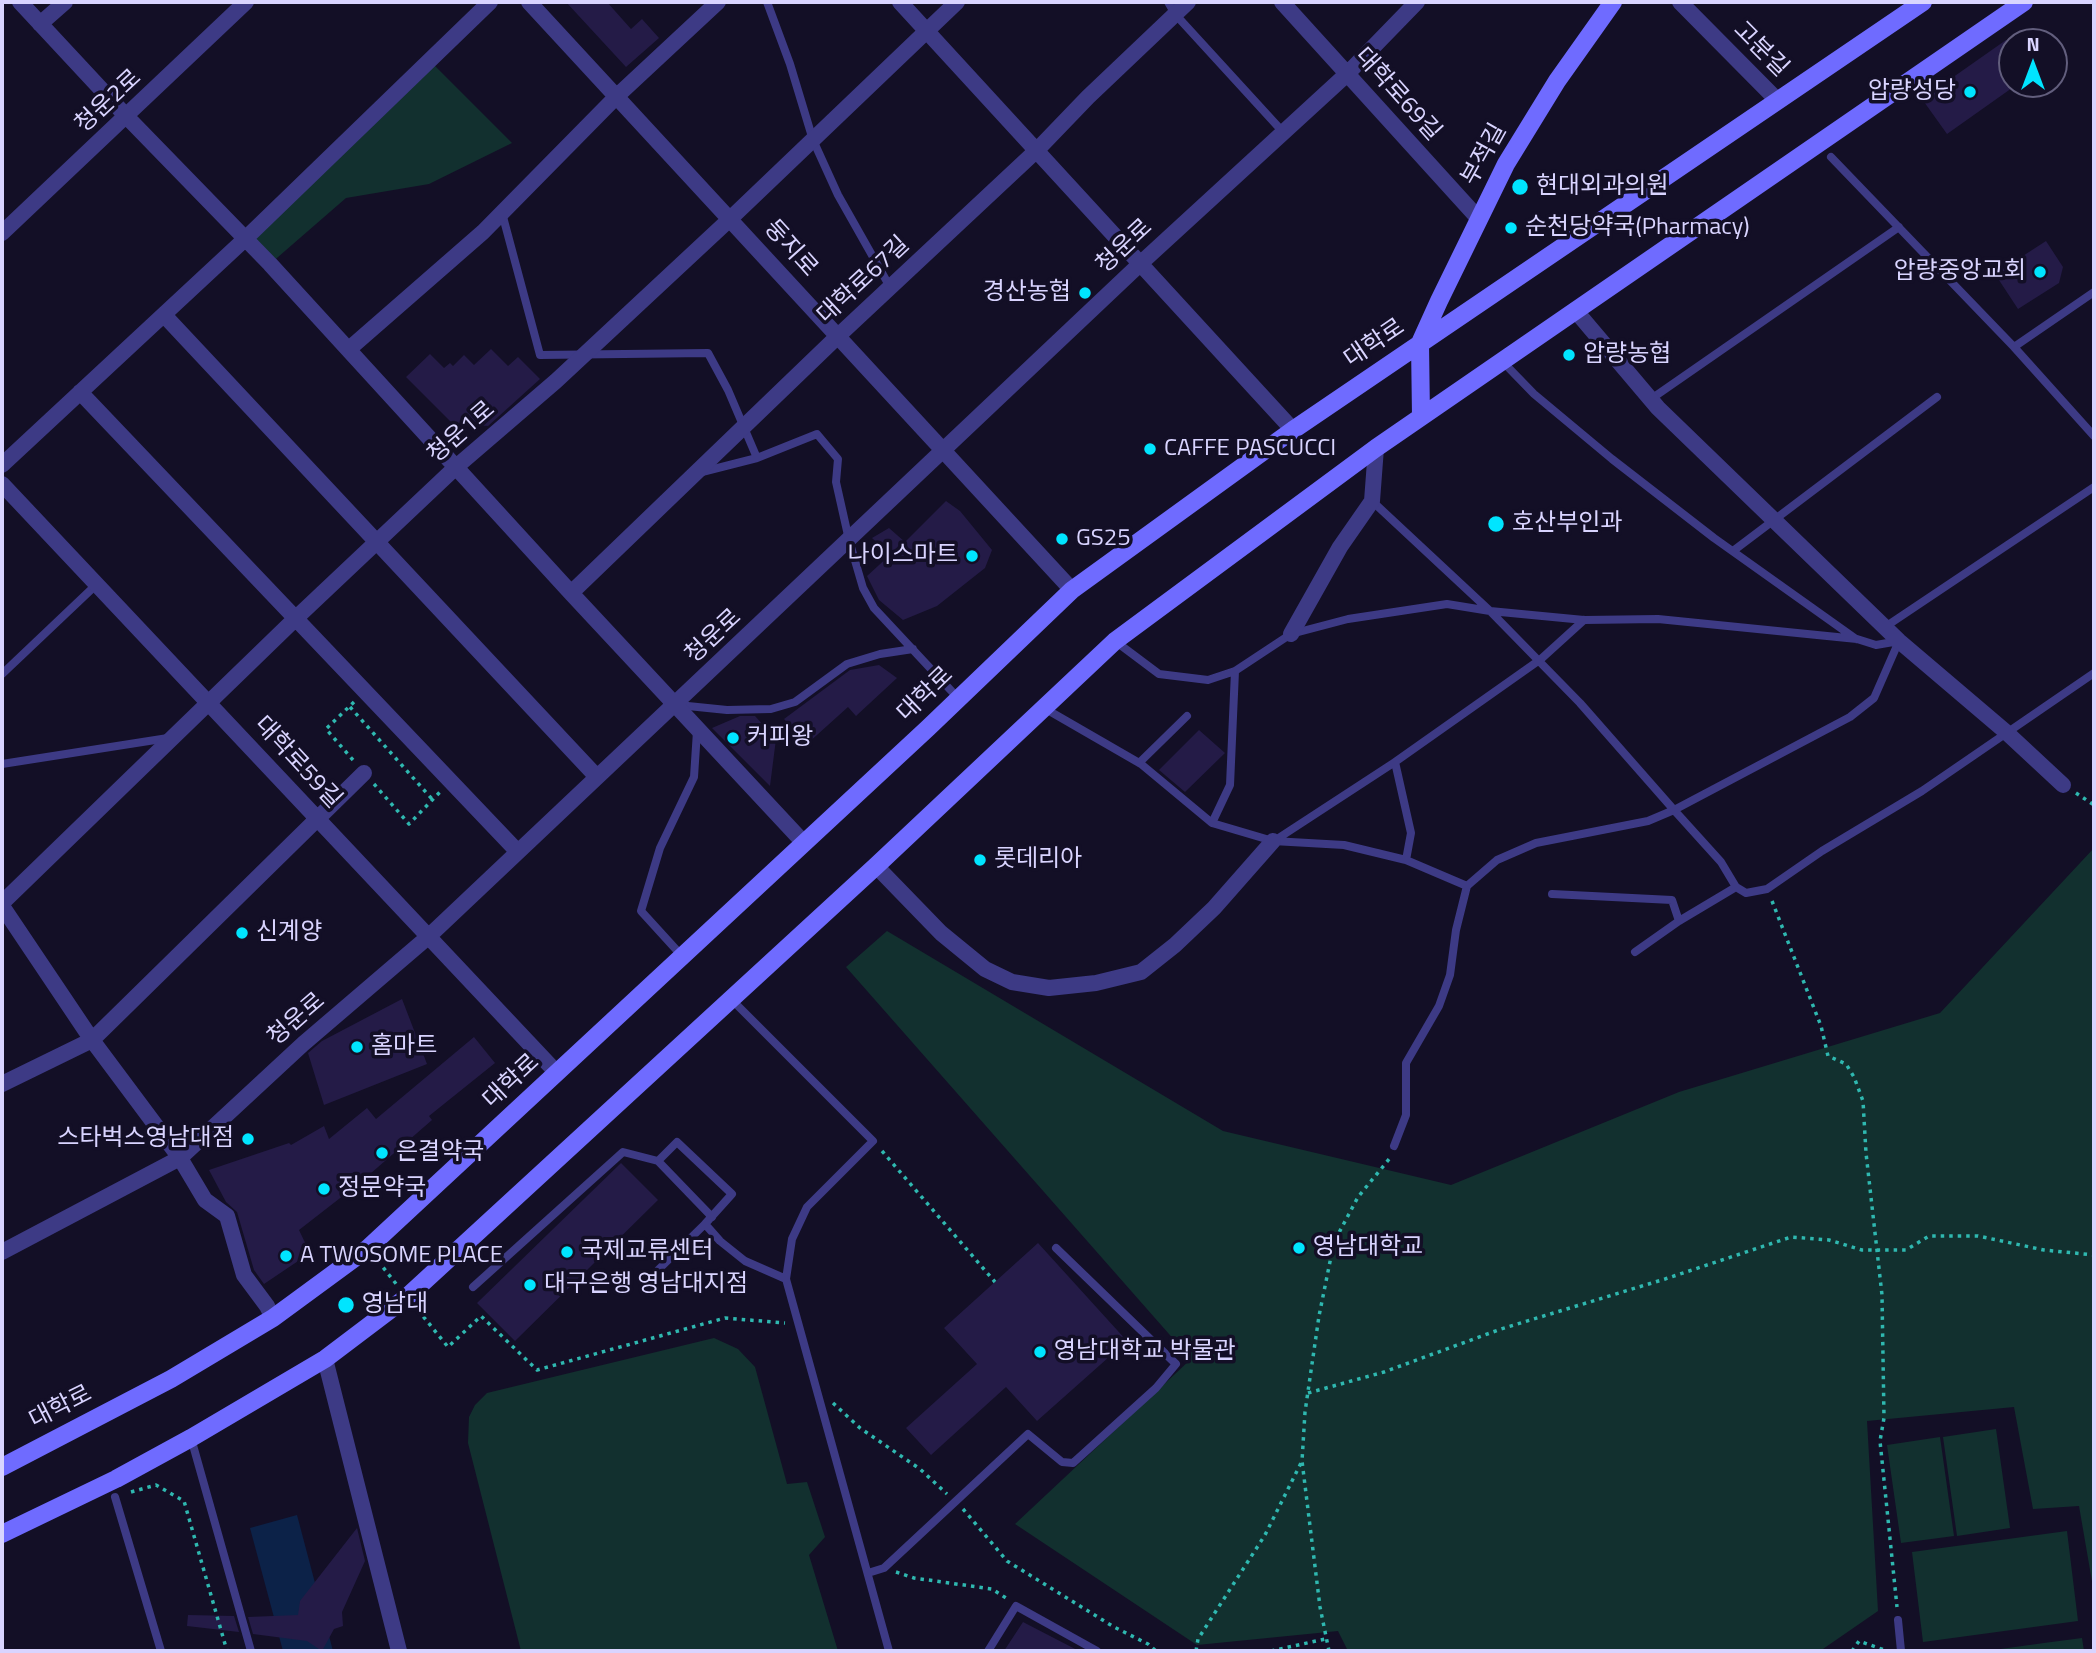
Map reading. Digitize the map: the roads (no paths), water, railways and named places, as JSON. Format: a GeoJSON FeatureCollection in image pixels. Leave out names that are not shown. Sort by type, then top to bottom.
{"type":"FeatureCollection","features":[{"type":"Feature","properties":{"kind":"main road","name":"부적길"},"geometry":{"type":"LineString","coordinates":[[1419,344],[1506,164],[1556,81],[1613,2]]}},
{"type":"Feature","properties":{"kind":"main road","name":"대학로"},"geometry":{"type":"LineString","coordinates":[[2,1467],[171,1379],[273,1318],[368,1249],[1072,590],[1293,430],[1923,2]]}},
{"type":"Feature","properties":{"kind":"main road"},"geometry":{"type":"LineString","coordinates":[[2,1534],[116,1479],[191,1438],[325,1359],[407,1297],[876,866],[1115,641],[1376,448],[1501,360],[2024,2]]}},
{"type":"Feature","properties":{"kind":"main road"},"geometry":{"type":"LineString","coordinates":[[1419,344],[1421,417]]}},
{"type":"Feature","properties":{"kind":"street"},"geometry":{"type":"LineString","coordinates":[[20,2],[349,349],[804,843]]}},
{"type":"Feature","properties":{"kind":"street"},"geometry":{"type":"LineString","coordinates":[[40,24],[65,2]]}},
{"type":"Feature","properties":{"kind":"street","name":"청운2로"},"geometry":{"type":"LineString","coordinates":[[2,233],[246,2]]}},
{"type":"Feature","properties":{"kind":"street"},"geometry":{"type":"LineString","coordinates":[[2,466],[246,239],[490,2]]}},
{"type":"Feature","properties":{"kind":"street","name":"둥지로"},"geometry":{"type":"LineString","coordinates":[[529,2],[1072,590]]}},
{"type":"Feature","properties":{"kind":"street"},"geometry":{"type":"LineString","coordinates":[[349,349],[482,232],[617,96],[719,2]]}},
{"type":"Feature","properties":{"kind":"street"},"geometry":{"type":"LineString","coordinates":[[900,2],[1293,430]]}},
{"type":"Feature","properties":{"kind":"street","name":"청운1로"},"geometry":{"type":"LineString","coordinates":[[2,904],[377,541],[731,218],[957,2]]}},
{"type":"Feature","properties":{"kind":"street","name":"대학로67길"},"geometry":{"type":"LineString","coordinates":[[571,593],[838,336],[1037,150],[1172,8],[1188,2]]}},
{"type":"Feature","properties":{"kind":"street","name":"대학로69길"},"geometry":{"type":"LineString","coordinates":[[1282,2],[1478,218]]}},
{"type":"Feature","properties":{"kind":"street","name":"청운로"},"geometry":{"type":"LineString","coordinates":[[2,1252],[180,1158],[303,1044],[428,937],[1141,262],[1347,74],[1417,2]]}},
{"type":"Feature","properties":{"kind":"street","name":"고분길"},"geometry":{"type":"LineString","coordinates":[[1680,2],[1778,101]]}},
{"type":"Feature","properties":{"kind":"street"},"geometry":{"type":"LineString","coordinates":[[1575,310],[1651,399],[1773,519],[1899,641],[2006,732],[2063,785]]}},
{"type":"Feature","properties":{"kind":"street"},"geometry":{"type":"LineString","coordinates":[[164,315],[597,777]]}},
{"type":"Feature","properties":{"kind":"street"},"geometry":{"type":"LineString","coordinates":[[80,392],[518,852]]}},
{"type":"Feature","properties":{"kind":"street"},"geometry":{"type":"LineString","coordinates":[[1292,634],[1340,547],[1372,501],[1376,448]]}},
{"type":"Feature","properties":{"kind":"street","name":"대학로59길"},"geometry":{"type":"LineString","coordinates":[[2,484],[557,1073]]}},
{"type":"Feature","properties":{"kind":"street"},"geometry":{"type":"LineString","coordinates":[[2,1084],[92,1040],[364,773]]}},
{"type":"Feature","properties":{"kind":"street"},"geometry":{"type":"LineString","coordinates":[[876,866],[941,933],[985,969],[1012,982],[1049,988],[1096,983],[1142,972],[1214,908],[1273,841]]}},
{"type":"Feature","properties":{"kind":"street"},"geometry":{"type":"LineString","coordinates":[[2,904],[92,1040],[180,1158],[205,1200],[227,1216],[244,1275],[273,1318]]}},
{"type":"Feature","properties":{"kind":"street"},"geometry":{"type":"LineString","coordinates":[[325,1359],[398,1651]]}},
{"type":"Feature","properties":{"kind":"lane"},"geometry":{"type":"LineString","coordinates":[[766,2],[790,64],[813,140],[838,195],[890,287]]}},
{"type":"Feature","properties":{"kind":"lane"},"geometry":{"type":"LineString","coordinates":[[1172,8],[1283,132]]}},
{"type":"Feature","properties":{"kind":"lane"},"geometry":{"type":"LineString","coordinates":[[1831,157],[2014,347],[2094,436]]}},
{"type":"Feature","properties":{"kind":"lane"},"geometry":{"type":"LineString","coordinates":[[502,213],[540,355],[708,353],[728,390],[757,458]]}},
{"type":"Feature","properties":{"kind":"lane"},"geometry":{"type":"LineString","coordinates":[[1651,399],[1899,227]]}},
{"type":"Feature","properties":{"kind":"lane"},"geometry":{"type":"LineString","coordinates":[[2014,347],[2094,292]]}},
{"type":"Feature","properties":{"kind":"lane"},"geometry":{"type":"LineString","coordinates":[[1501,360],[1534,394],[1612,459],[1733,551],[1857,639]]}},
{"type":"Feature","properties":{"kind":"lane"},"geometry":{"type":"LineString","coordinates":[[1733,551],[1937,397]]}},
{"type":"Feature","properties":{"kind":"lane"},"geometry":{"type":"LineString","coordinates":[[695,473],[757,458],[817,434],[838,459],[836,482],[863,588],[874,608],[958,698]]}},
{"type":"Feature","properties":{"kind":"lane"},"geometry":{"type":"LineString","coordinates":[[1885,627],[2094,487]]}},
{"type":"Feature","properties":{"kind":"lane"},"geometry":{"type":"LineString","coordinates":[[1372,501],[1490,611],[1580,703],[1721,862],[1737,887],[1746,893],[1768,889],[1822,851],[1922,791],[2094,673]]}},
{"type":"Feature","properties":{"kind":"lane"},"geometry":{"type":"LineString","coordinates":[[2,674],[97,584]]}},
{"type":"Feature","properties":{"kind":"lane"},"geometry":{"type":"LineString","coordinates":[[1115,641],[1159,674],[1208,680],[1235,671],[1292,634],[1348,619],[1447,604],[1584,620],[1658,619],[1857,639],[1875,645],[1899,641]]}},
{"type":"Feature","properties":{"kind":"lane"},"geometry":{"type":"LineString","coordinates":[[1273,841],[1395,762],[1537,661],[1584,620]]}},
{"type":"Feature","properties":{"kind":"lane"},"geometry":{"type":"LineString","coordinates":[[1394,1146],[1406,1115],[1406,1063],[1439,1006],[1450,975],[1456,930],[1467,886],[1497,860],[1536,843],[1648,821],[1674,810],[1850,717],[1874,698],[1899,641]]}},
{"type":"Feature","properties":{"kind":"lane"},"geometry":{"type":"LineString","coordinates":[[675,705],[727,710],[771,709],[795,702],[847,664],[880,654],[913,649]]}},
{"type":"Feature","properties":{"kind":"lane"},"geometry":{"type":"LineString","coordinates":[[1212,823],[1230,785],[1235,671]]}},
{"type":"Feature","properties":{"kind":"lane"},"geometry":{"type":"LineString","coordinates":[[1044,708],[1139,763],[1212,823],[1273,841],[1344,845],[1406,860],[1467,886]]}},
{"type":"Feature","properties":{"kind":"lane"},"geometry":{"type":"LineString","coordinates":[[1139,763],[1187,716]]}},
{"type":"Feature","properties":{"kind":"lane"},"geometry":{"type":"LineString","coordinates":[[682,956],[641,911],[660,848],[694,776],[697,728]]}},
{"type":"Feature","properties":{"kind":"lane"},"geometry":{"type":"LineString","coordinates":[[2,764],[172,737]]}},
{"type":"Feature","properties":{"kind":"lane"},"geometry":{"type":"LineString","coordinates":[[1395,762],[1411,833],[1406,860]]}},
{"type":"Feature","properties":{"kind":"lane"},"geometry":{"type":"LineString","coordinates":[[1635,952],[1679,921],[1737,887]]}},
{"type":"Feature","properties":{"kind":"lane"},"geometry":{"type":"LineString","coordinates":[[1552,894],[1672,900],[1679,921]]}},
{"type":"Feature","properties":{"kind":"lane"},"geometry":{"type":"LineString","coordinates":[[731,999],[873,1141],[807,1207],[792,1239],[786,1279],[889,1651]]}},
{"type":"Feature","properties":{"kind":"lane"},"geometry":{"type":"LineString","coordinates":[[657,1161],[677,1142],[732,1194],[709,1221],[657,1270]]}},
{"type":"Feature","properties":{"kind":"lane"},"geometry":{"type":"LineString","coordinates":[[473,1287],[623,1152],[657,1161],[709,1221],[720,1241],[745,1261],[786,1279]]}},
{"type":"Feature","properties":{"kind":"lane"},"geometry":{"type":"LineString","coordinates":[[868,1573],[884,1568],[1028,1434],[1062,1462],[1073,1463],[1156,1388],[1176,1364],[1056,1248]]}},
{"type":"Feature","properties":{"kind":"lane"},"geometry":{"type":"LineString","coordinates":[[191,1438],[251,1651]]}},
{"type":"Feature","properties":{"kind":"lane"},"geometry":{"type":"LineString","coordinates":[[115,1497],[161,1651]]}},
{"type":"Feature","properties":{"kind":"lane"},"geometry":{"type":"LineString","coordinates":[[988,1651],[1016,1606],[1097,1651]]}},
{"type":"Feature","properties":{"kind":"lane"},"geometry":{"type":"LineString","coordinates":[[1898,1620],[1901,1651]]}},
{"type":"Feature","properties":{"kind":"water"},"geometry":{"type":"Polygon","coordinates":[[[297,1515],[333,1651],[283,1651],[250,1528],[297,1515]]]}},
{"type":"Feature","properties":{"kind":"place","name":"압량성당"},"geometry":{"type":"Point","coordinates":[1970,92]}},
{"type":"Feature","properties":{"kind":"place","name":"현대외과의원"},"geometry":{"type":"Point","coordinates":[1520,187]}},
{"type":"Feature","properties":{"kind":"place","name":"순천당약국(Pharmacy)"},"geometry":{"type":"Point","coordinates":[1511,228]}},
{"type":"Feature","properties":{"kind":"place","name":"압량중앙교회"},"geometry":{"type":"Point","coordinates":[2040,272]}},
{"type":"Feature","properties":{"kind":"place","name":"경산농협"},"geometry":{"type":"Point","coordinates":[1085,293]}},
{"type":"Feature","properties":{"kind":"place","name":"압량농협"},"geometry":{"type":"Point","coordinates":[1569,355]}},
{"type":"Feature","properties":{"kind":"place","name":"CAFFE PASCUCCI"},"geometry":{"type":"Point","coordinates":[1150,449]}},
{"type":"Feature","properties":{"kind":"place","name":"호산부인과"},"geometry":{"type":"Point","coordinates":[1496,524]}},
{"type":"Feature","properties":{"kind":"place","name":"GS25"},"geometry":{"type":"Point","coordinates":[1062,539]}},
{"type":"Feature","properties":{"kind":"place","name":"나이스마트"},"geometry":{"type":"Point","coordinates":[972,556]}},
{"type":"Feature","properties":{"kind":"place","name":"커피왕"},"geometry":{"type":"Point","coordinates":[733,738]}},
{"type":"Feature","properties":{"kind":"place","name":"롯데리아"},"geometry":{"type":"Point","coordinates":[980,860]}},
{"type":"Feature","properties":{"kind":"place","name":"신계양"},"geometry":{"type":"Point","coordinates":[242,933]}},
{"type":"Feature","properties":{"kind":"place","name":"홈마트"},"geometry":{"type":"Point","coordinates":[357,1047]}},
{"type":"Feature","properties":{"kind":"place","name":"스타벅스영남대점"},"geometry":{"type":"Point","coordinates":[248,1139]}},
{"type":"Feature","properties":{"kind":"place","name":"은결약국"},"geometry":{"type":"Point","coordinates":[382,1153]}},
{"type":"Feature","properties":{"kind":"place","name":"정문약국"},"geometry":{"type":"Point","coordinates":[324,1189]}},
{"type":"Feature","properties":{"kind":"place","name":"영남대학교"},"geometry":{"type":"Point","coordinates":[1299,1248]}},
{"type":"Feature","properties":{"kind":"place","name":"국제교류센터"},"geometry":{"type":"Point","coordinates":[567,1252]}},
{"type":"Feature","properties":{"kind":"place","name":"A TWOSOME PLACE"},"geometry":{"type":"Point","coordinates":[286,1256]}},
{"type":"Feature","properties":{"kind":"place","name":"대구은행 영남대지점"},"geometry":{"type":"Point","coordinates":[530,1285]}},
{"type":"Feature","properties":{"kind":"place","name":"영남대"},"geometry":{"type":"Point","coordinates":[346,1305]}},
{"type":"Feature","properties":{"kind":"place","name":"영남대학교 박물관"},"geometry":{"type":"Point","coordinates":[1040,1352]}}]}
